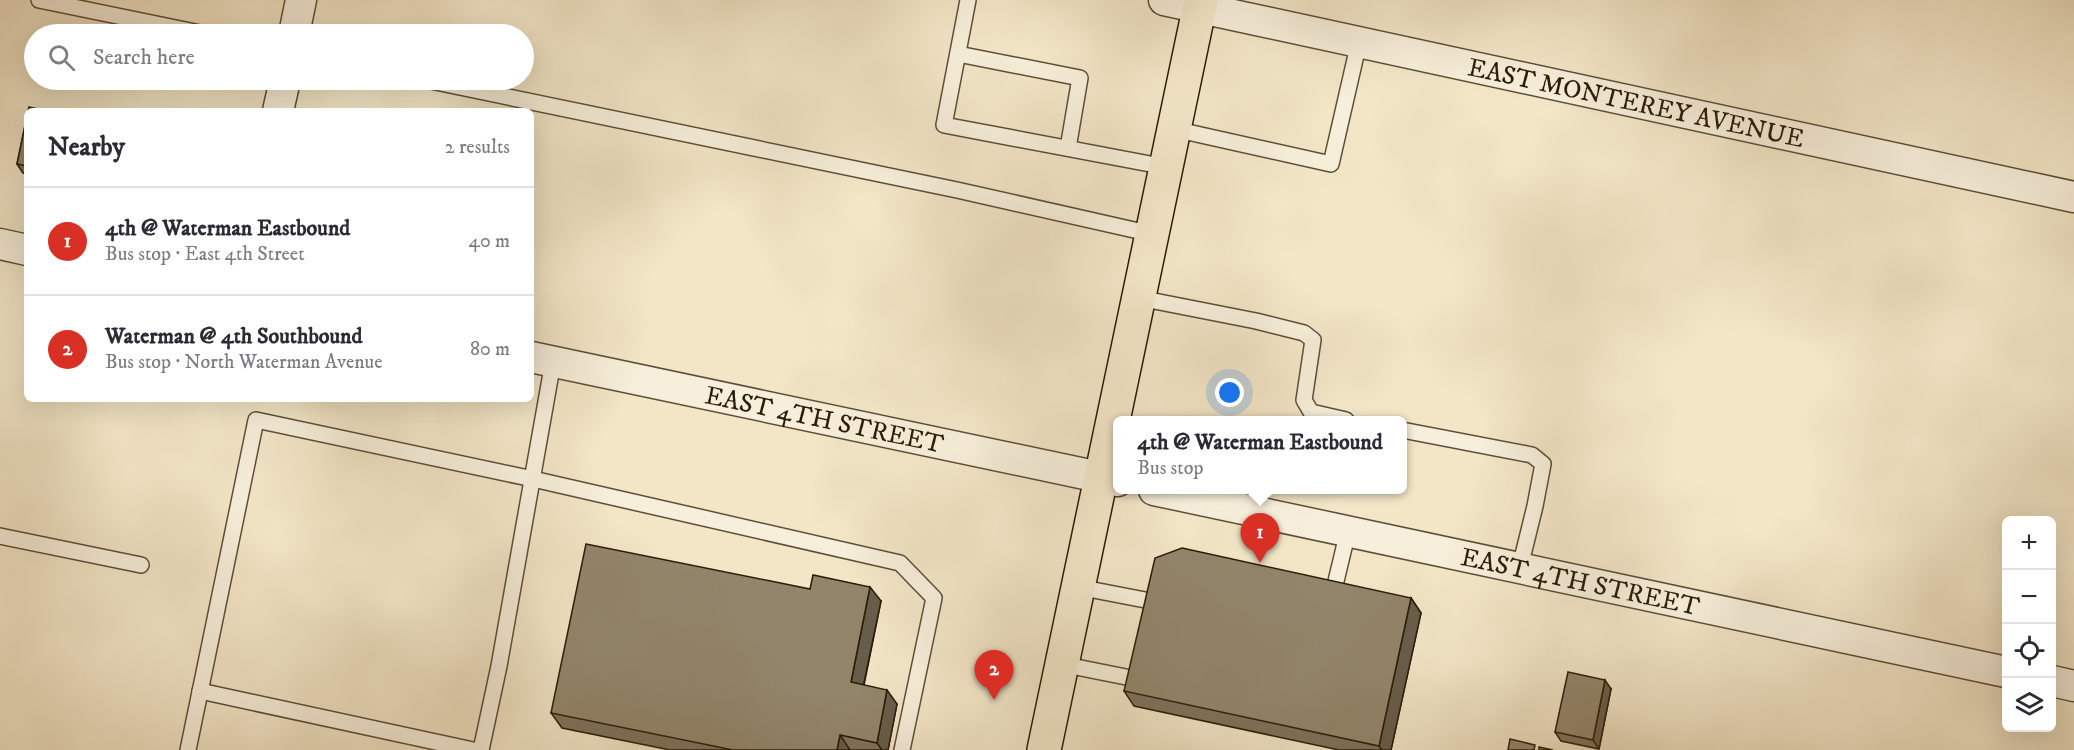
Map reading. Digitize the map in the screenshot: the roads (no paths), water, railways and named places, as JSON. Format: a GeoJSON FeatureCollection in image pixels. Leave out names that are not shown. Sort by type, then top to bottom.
{"type":"FeatureCollection","features":[{"type":"Feature","properties":{"kind":"main road"},"geometry":{"type":"LineString","coordinates":[[1120,416],[1139,298],[1200,4]]}},
{"type":"Feature","properties":{"kind":"main road"},"geometry":{"type":"LineString","coordinates":[[1044,750],[1078,587],[1109,480],[1113,456]]}},
{"type":"Feature","properties":{"kind":"street"},"geometry":{"type":"LineString","coordinates":[[296,24],[301,0]]}},
{"type":"Feature","properties":{"kind":"street","name":"EAST MONTEREY AVENUE"},"geometry":{"type":"LineString","coordinates":[[1164,0],[1200,4],[1359,42],[2074,197]]}},
{"type":"Feature","properties":{"kind":"street"},"geometry":{"type":"LineString","coordinates":[[279,108],[283,90]]}},
{"type":"Feature","properties":{"kind":"street"},"geometry":{"type":"LineString","coordinates":[[0,244],[24,249]]}},
{"type":"Feature","properties":{"kind":"street","name":"EAST 4TH STREET"},"geometry":{"type":"LineString","coordinates":[[542,360],[1109,480]]}},
{"type":"Feature","properties":{"kind":"street","name":"EAST 4TH STREET"},"geometry":{"type":"LineString","coordinates":[[1177,494],[2002,671]]}},
{"type":"Feature","properties":{"kind":"street"},"geometry":{"type":"LineString","coordinates":[[2056,682],[2074,686]]}},
{"type":"Feature","properties":{"kind":"lane"},"geometry":{"type":"LineString","coordinates":[[39,0],[156,24]]}},
{"type":"Feature","properties":{"kind":"lane"},"geometry":{"type":"LineString","coordinates":[[968,0],[945,124],[1166,167]]}},
{"type":"Feature","properties":{"kind":"lane"},"geometry":{"type":"LineString","coordinates":[[1174,129],[1331,164],[1359,42]]}},
{"type":"Feature","properties":{"kind":"lane"},"geometry":{"type":"LineString","coordinates":[[958,54],[1080,78],[1068,148]]}},
{"type":"Feature","properties":{"kind":"lane"},"geometry":{"type":"LineString","coordinates":[[474,90],[957,190],[1152,234]]}},
{"type":"Feature","properties":{"kind":"lane"},"geometry":{"type":"LineString","coordinates":[[1139,298],[1304,333],[1313,340],[1304,400],[1311,412],[1328,416]]}},
{"type":"Feature","properties":{"kind":"lane"},"geometry":{"type":"LineString","coordinates":[[481,750],[499,666],[533,479],[542,360]]}},
{"type":"Feature","properties":{"kind":"lane"},"geometry":{"type":"LineString","coordinates":[[188,750],[256,420],[533,479],[900,563],[934,598],[902,750]]}},
{"type":"Feature","properties":{"kind":"lane"},"geometry":{"type":"LineString","coordinates":[[1407,431],[1532,455],[1543,464],[1520,567]]}},
{"type":"Feature","properties":{"kind":"lane"},"geometry":{"type":"LineString","coordinates":[[1327,620],[1348,531]]}},
{"type":"Feature","properties":{"kind":"lane"},"geometry":{"type":"LineString","coordinates":[[0,536],[141,565]]}},
{"type":"Feature","properties":{"kind":"lane"},"geometry":{"type":"LineString","coordinates":[[1078,587],[1183,607]]}},
{"type":"Feature","properties":{"kind":"lane"},"geometry":{"type":"LineString","coordinates":[[1061,664],[1160,684]]}},
{"type":"Feature","properties":{"kind":"lane"},"geometry":{"type":"LineString","coordinates":[[200,690],[473,750]]}},
{"type":"Feature","properties":{"kind":"place","name":"4th @ Waterman Eastbound"},"geometry":{"type":"Point","coordinates":[1260,563]}},
{"type":"Feature","properties":{"kind":"place","name":"Waterman @ 4th Southbound"},"geometry":{"type":"Point","coordinates":[994,700]}}]}
